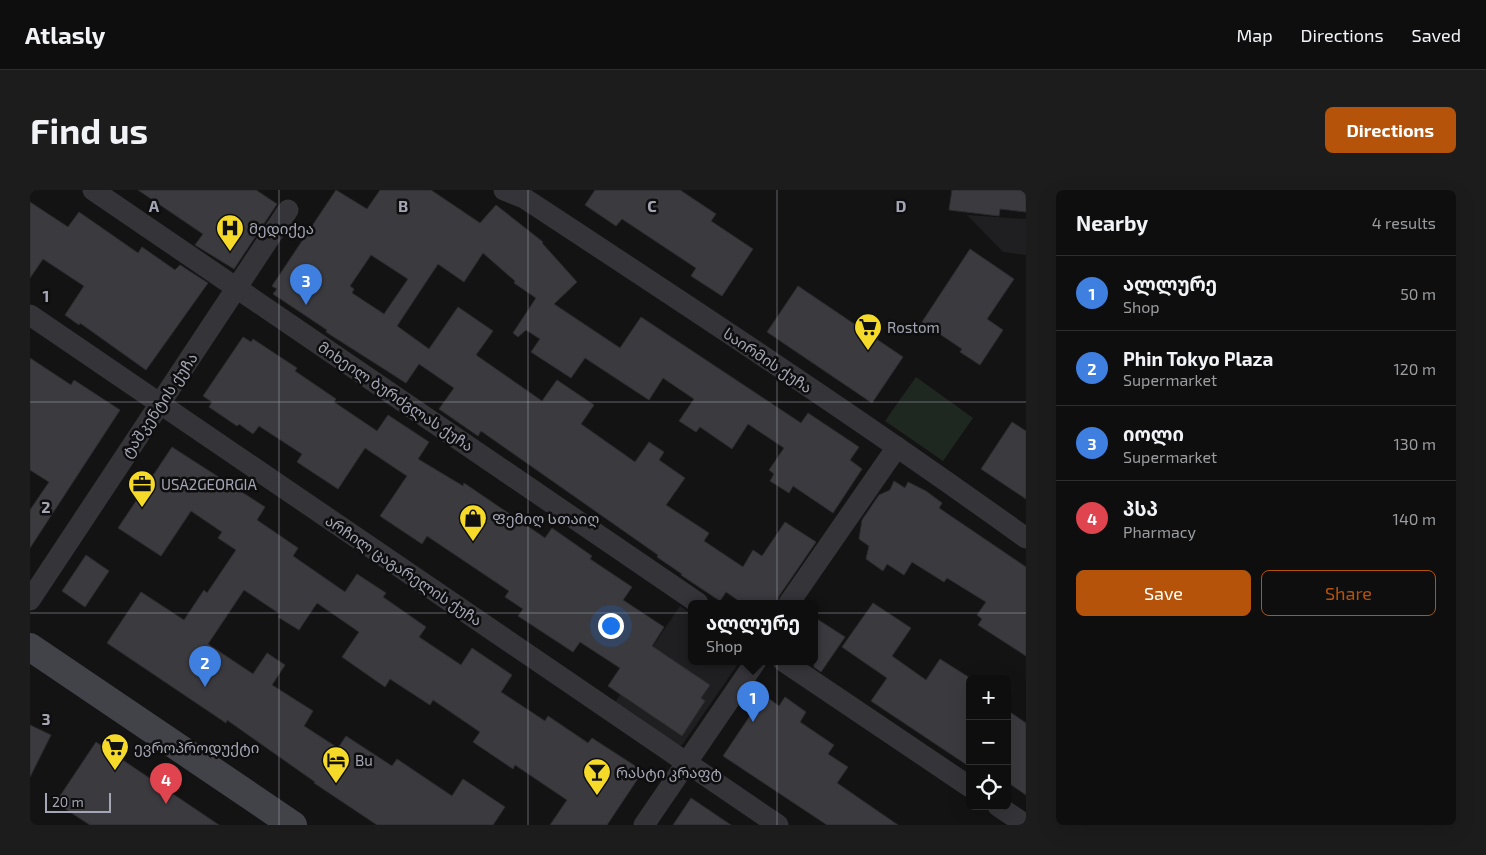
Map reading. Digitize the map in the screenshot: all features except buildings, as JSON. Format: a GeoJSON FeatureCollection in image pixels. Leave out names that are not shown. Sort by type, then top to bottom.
{"type":"FeatureCollection","features":[{"type":"Feature","properties":{"kind":"main road"},"geometry":{"type":"LineString","coordinates":[[30,647],[293,825]]}},
{"type":"Feature","properties":{"kind":"street","name":"მიხეილ ბურძგლას ქუჩა"},"geometry":{"type":"LineString","coordinates":[[93,190],[694,600]]}},
{"type":"Feature","properties":{"kind":"street","name":"საირმის ქუჩა"},"geometry":{"type":"LineString","coordinates":[[504,190],[524,198],[896,447],[1026,538]]}},
{"type":"Feature","properties":{"kind":"street","name":"ტაშკენტის ქუჩა"},"geometry":{"type":"LineString","coordinates":[[30,600],[288,210]]}},
{"type":"Feature","properties":{"kind":"street","name":"არჩილ ცაგარელის ქუჩა"},"geometry":{"type":"LineString","coordinates":[[30,315],[778,825]]}},
{"type":"Feature","properties":{"kind":"street"},"geometry":{"type":"LineString","coordinates":[[791,600],[896,447]]}},
{"type":"Feature","properties":{"kind":"street"},"geometry":{"type":"LineString","coordinates":[[644,825],[753,665]]}},
{"type":"Feature","properties":{"kind":"street"},"geometry":{"type":"LineString","coordinates":[[789,665],[966,784]]}},
{"type":"Feature","properties":{"kind":"street"},"geometry":{"type":"LineString","coordinates":[[1004,810],[1026,825]]}},
{"type":"Feature","properties":{"kind":"shaded area"},"geometry":{"type":"Polygon","coordinates":[[[967,215],[1026,219],[1026,255],[1003,252],[967,215]]]}},
{"type":"Feature","properties":{"kind":"shaded area"},"geometry":{"type":"Polygon","coordinates":[[[916,377],[973,418],[943,461],[885,421],[916,377]]]}},
{"type":"Feature","properties":{"kind":"shaded area"},"geometry":{"type":"Polygon","coordinates":[[[680,606],[688,611],[688,665],[737,665],[682,745],[678,746],[614,704],[680,606]]]}},
{"type":"Feature","properties":{"kind":"place","name":"მედიქეა"},"geometry":{"type":"Point","coordinates":[230,252]}},
{"type":"Feature","properties":{"kind":"place","name":"იოლი"},"geometry":{"type":"Point","coordinates":[306,305]}},
{"type":"Feature","properties":{"kind":"place","name":"Rostom"},"geometry":{"type":"Point","coordinates":[868,351]}},
{"type":"Feature","properties":{"kind":"place","name":"USA2GEORGIA"},"geometry":{"type":"Point","coordinates":[142,508]}},
{"type":"Feature","properties":{"kind":"place","name":"Ფემიღ Სთაიღ"},"geometry":{"type":"Point","coordinates":[473,542]}},
{"type":"Feature","properties":{"kind":"place","name":"Phin Tokyo Plaza"},"geometry":{"type":"Point","coordinates":[205,687]}},
{"type":"Feature","properties":{"kind":"place","name":"ალლურე"},"geometry":{"type":"Point","coordinates":[753,722]}},
{"type":"Feature","properties":{"kind":"place","name":"ევროპროდუქტი"},"geometry":{"type":"Point","coordinates":[115,771]}},
{"type":"Feature","properties":{"kind":"place","name":"Bu"},"geometry":{"type":"Point","coordinates":[336,784]}},
{"type":"Feature","properties":{"kind":"place","name":"რასტი კრაფტ"},"geometry":{"type":"Point","coordinates":[597,796]}},
{"type":"Feature","properties":{"kind":"place","name":"პსპ"},"geometry":{"type":"Point","coordinates":[166,804]}}]}
